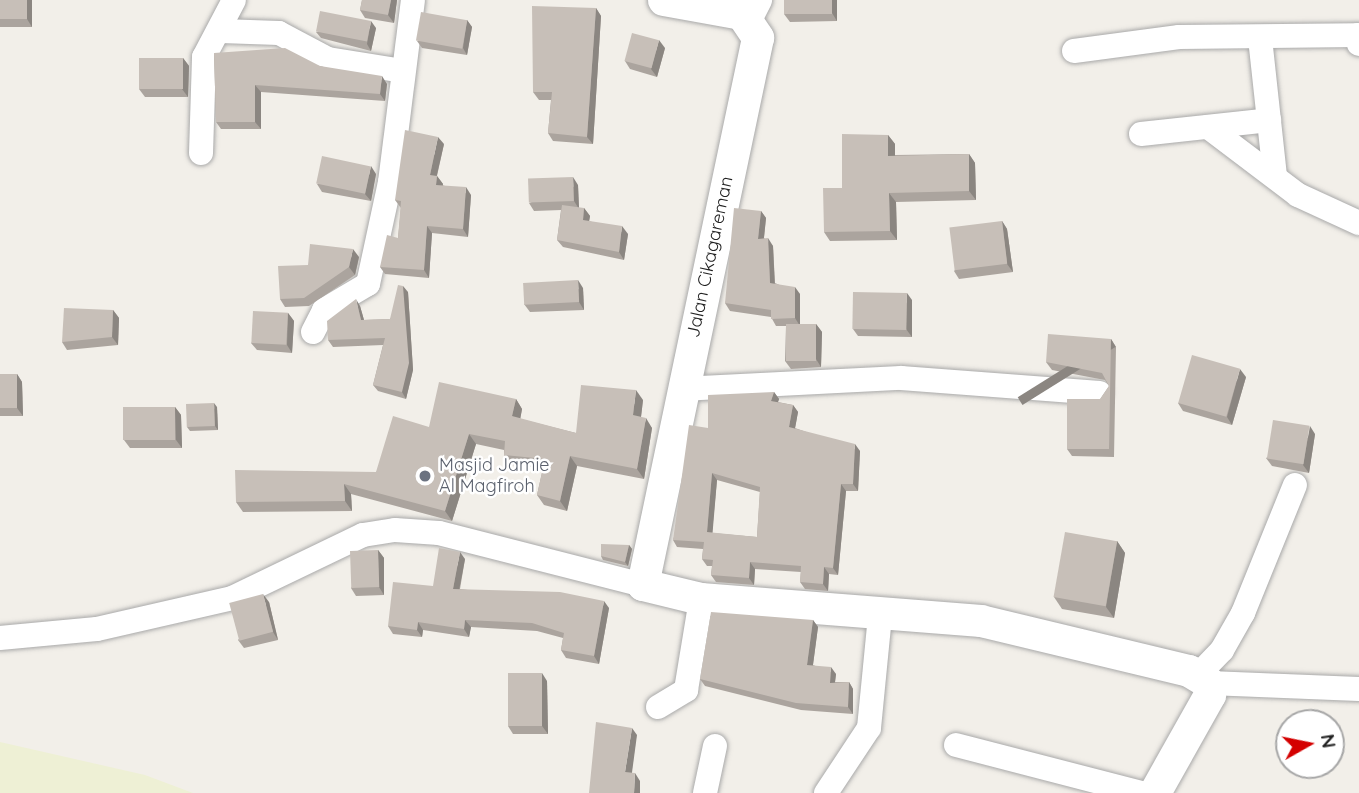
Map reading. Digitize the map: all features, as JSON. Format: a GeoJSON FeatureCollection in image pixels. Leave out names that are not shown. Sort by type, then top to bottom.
{"type":"FeatureCollection","features":[{"type":"Feature","properties":{"kind":"street"},"geometry":{"type":"LineString","coordinates":[[201,153],[204,57],[221,31],[234,0]]}},
{"type":"Feature","properties":{"kind":"street"},"geometry":{"type":"LineString","coordinates":[[313,332],[324,310],[368,284],[390,182],[414,0]]}},
{"type":"Feature","properties":{"kind":"street","name":"Jalan Cikagareman"},"geometry":{"type":"LineString","coordinates":[[643,585],[681,389],[758,38],[755,9],[664,0]]}},
{"type":"Feature","properties":{"kind":"street"},"geometry":{"type":"LineString","coordinates":[[221,31],[279,33],[328,59],[403,71]]}},
{"type":"Feature","properties":{"kind":"street"},"geometry":{"type":"LineString","coordinates":[[1074,51],[1180,37],[1358,35],[1359,44]]}},
{"type":"Feature","properties":{"kind":"street"},"geometry":{"type":"LineString","coordinates":[[1260,38],[1275,176]]}},
{"type":"Feature","properties":{"kind":"street"},"geometry":{"type":"LineString","coordinates":[[1141,134],[1269,120]]}},
{"type":"Feature","properties":{"kind":"street"},"geometry":{"type":"LineString","coordinates":[[1208,127],[1298,195],[1359,223]]}},
{"type":"Feature","properties":{"kind":"street"},"geometry":{"type":"LineString","coordinates":[[681,389],[901,378],[1099,393]]}},
{"type":"Feature","properties":{"kind":"street"},"geometry":{"type":"LineString","coordinates":[[1155,793],[1208,701],[1203,679],[1243,613],[1295,485]]}},
{"type":"Feature","properties":{"kind":"street"},"geometry":{"type":"LineString","coordinates":[[0,638],[97,629],[232,598],[363,535],[395,530],[463,538],[701,599],[1027,629],[1203,679],[1359,689]]}},
{"type":"Feature","properties":{"kind":"street"},"geometry":{"type":"LineString","coordinates":[[658,707],[685,690],[701,599]]}},
{"type":"Feature","properties":{"kind":"street"},"geometry":{"type":"LineString","coordinates":[[826,793],[869,728],[880,615]]}},
{"type":"Feature","properties":{"kind":"street"},"geometry":{"type":"LineString","coordinates":[[956,745],[1142,793]]}},
{"type":"Feature","properties":{"kind":"street"},"geometry":{"type":"LineString","coordinates":[[705,793],[715,746]]}},
{"type":"Feature","properties":{"kind":"green space"},"geometry":{"type":"Polygon","coordinates":[[[0,742],[145,775],[193,793],[0,793],[0,742]]]}},
{"type":"Feature","properties":{"kind":"building"},"geometry":{"type":"Polygon","coordinates":[[[0,0],[27,0],[27,19],[0,19],[0,0]]]}},
{"type":"Feature","properties":{"kind":"building"},"geometry":{"type":"Polygon","coordinates":[[[362,0],[391,0],[388,15],[360,10],[362,0]]]}},
{"type":"Feature","properties":{"kind":"building"},"geometry":{"type":"Polygon","coordinates":[[[784,0],[832,0],[832,14],[784,14],[784,0]]]}},
{"type":"Feature","properties":{"kind":"building"},"geometry":{"type":"Polygon","coordinates":[[[532,6],[596,8],[587,137],[548,133],[552,92],[533,92],[532,6]]]}},
{"type":"Feature","properties":{"kind":"building"},"geometry":{"type":"Polygon","coordinates":[[[320,11],[371,21],[367,42],[316,32],[320,11]]]}},
{"type":"Feature","properties":{"kind":"building"},"geometry":{"type":"Polygon","coordinates":[[[421,12],[467,20],[462,49],[416,41],[421,12]]]}},
{"type":"Feature","properties":{"kind":"building"},"geometry":{"type":"Polygon","coordinates":[[[632,33],[659,40],[652,68],[624,61],[632,33]]]}},
{"type":"Feature","properties":{"kind":"building"},"geometry":{"type":"Polygon","coordinates":[[[285,48],[320,66],[382,76],[380,94],[255,85],[255,122],[216,122],[214,53],[285,48]]]}},
{"type":"Feature","properties":{"kind":"building"},"geometry":{"type":"Polygon","coordinates":[[[139,58],[183,58],[183,89],[139,89],[139,58]]]}},
{"type":"Feature","properties":{"kind":"building"},"geometry":{"type":"Polygon","coordinates":[[[405,130],[438,137],[430,175],[437,176],[436,185],[466,187],[463,229],[427,226],[424,270],[380,267],[387,235],[398,238],[401,201],[395,200],[405,130]]]}},
{"type":"Feature","properties":{"kind":"building"},"geometry":{"type":"Polygon","coordinates":[[[842,134],[888,135],[888,156],[969,154],[969,191],[889,193],[890,231],[824,232],[823,188],[842,188],[842,134]]]}},
{"type":"Feature","properties":{"kind":"building"},"geometry":{"type":"Polygon","coordinates":[[[322,156],[371,166],[365,194],[316,183],[322,156]]]}},
{"type":"Feature","properties":{"kind":"building"},"geometry":{"type":"Polygon","coordinates":[[[573,177],[574,201],[529,203],[528,179],[573,177]]]}},
{"type":"Feature","properties":{"kind":"building"},"geometry":{"type":"Polygon","coordinates":[[[562,205],[584,208],[583,220],[622,226],[619,252],[557,240],[562,205]]]}},
{"type":"Feature","properties":{"kind":"building"},"geometry":{"type":"Polygon","coordinates":[[[734,208],[761,211],[758,239],[768,238],[770,283],[795,287],[795,318],[771,319],[771,310],[725,303],[734,208]]]}},
{"type":"Feature","properties":{"kind":"building"},"geometry":{"type":"Polygon","coordinates":[[[1002,221],[1007,264],[955,270],[949,227],[1002,221]]]}},
{"type":"Feature","properties":{"kind":"building"},"geometry":{"type":"Polygon","coordinates":[[[310,244],[353,249],[349,267],[304,298],[280,299],[278,266],[308,265],[310,244]]]}},
{"type":"Feature","properties":{"kind":"building"},"geometry":{"type":"Polygon","coordinates":[[[578,280],[579,302],[524,305],[523,283],[578,280]]]}},
{"type":"Feature","properties":{"kind":"building"},"geometry":{"type":"Polygon","coordinates":[[[398,285],[403,286],[409,363],[402,392],[373,385],[385,338],[328,340],[327,321],[356,299],[361,320],[390,319],[398,285]]]}},
{"type":"Feature","properties":{"kind":"building"},"geometry":{"type":"Polygon","coordinates":[[[853,292],[907,293],[906,330],[852,329],[853,292]]]}},
{"type":"Feature","properties":{"kind":"building"},"geometry":{"type":"Polygon","coordinates":[[[64,308],[113,310],[112,337],[62,342],[64,308]]]}},
{"type":"Feature","properties":{"kind":"building"},"geometry":{"type":"Polygon","coordinates":[[[253,311],[288,313],[286,345],[251,343],[253,311]]]}},
{"type":"Feature","properties":{"kind":"building"},"geometry":{"type":"Polygon","coordinates":[[[786,324],[816,324],[816,361],[786,361],[786,324]]]}},
{"type":"Feature","properties":{"kind":"building"},"geometry":{"type":"Polygon","coordinates":[[[1048,334],[1111,339],[1109,449],[1067,449],[1067,399],[1100,399],[1109,386],[1102,373],[1046,362],[1048,334]]]}},
{"type":"Feature","properties":{"kind":"building"},"geometry":{"type":"Polygon","coordinates":[[[1192,355],[1240,369],[1226,417],[1178,403],[1192,355]]]}},
{"type":"Feature","properties":{"kind":"building"},"geometry":{"type":"Polygon","coordinates":[[[0,374],[17,374],[17,408],[0,408],[0,374]]]}},
{"type":"Feature","properties":{"kind":"building"},"geometry":{"type":"Polygon","coordinates":[[[439,382],[516,399],[512,416],[576,433],[581,385],[636,390],[633,415],[646,418],[637,469],[570,456],[560,501],[537,495],[545,459],[504,455],[505,441],[469,434],[445,511],[344,484],[345,501],[236,502],[235,470],[376,472],[393,416],[429,427],[439,382]]]}},
{"type":"Feature","properties":{"kind":"building"},"geometry":{"type":"Polygon","coordinates":[[[774,392],[771,401],[793,405],[789,427],[855,444],[853,484],[841,484],[833,568],[824,567],[823,584],[800,582],[801,566],[750,562],[749,578],[711,575],[713,560],[702,559],[704,542],[673,540],[689,425],[708,428],[708,395],[774,392]],[[712,473],[707,532],[757,537],[760,487],[712,473]]]}},
{"type":"Feature","properties":{"kind":"building"},"geometry":{"type":"Polygon","coordinates":[[[214,403],[215,426],[187,427],[186,404],[214,403]]]}},
{"type":"Feature","properties":{"kind":"building"},"geometry":{"type":"Polygon","coordinates":[[[123,407],[175,407],[175,440],[123,440],[123,407]]]}},
{"type":"Feature","properties":{"kind":"building"},"geometry":{"type":"Polygon","coordinates":[[[1273,420],[1310,426],[1303,464],[1267,459],[1273,420]]]}},
{"type":"Feature","properties":{"kind":"building"},"geometry":{"type":"Polygon","coordinates":[[[1065,532],[1117,541],[1106,606],[1054,597],[1065,532]]]}},
{"type":"Feature","properties":{"kind":"building"},"geometry":{"type":"Polygon","coordinates":[[[601,544],[629,545],[625,562],[601,556],[601,544]]]}},
{"type":"Feature","properties":{"kind":"building"},"geometry":{"type":"Polygon","coordinates":[[[439,548],[460,552],[453,589],[560,592],[604,601],[594,656],[561,650],[564,633],[532,623],[465,620],[464,629],[418,622],[417,630],[388,626],[393,582],[433,586],[439,548]]]}},
{"type":"Feature","properties":{"kind":"building"},"geometry":{"type":"Polygon","coordinates":[[[378,550],[379,587],[351,588],[350,551],[378,550]]]}},
{"type":"Feature","properties":{"kind":"building"},"geometry":{"type":"Polygon","coordinates":[[[263,594],[273,632],[239,641],[229,603],[263,594]]]}},
{"type":"Feature","properties":{"kind":"building"},"geometry":{"type":"Polygon","coordinates":[[[711,612],[813,620],[807,665],[831,667],[830,683],[849,682],[848,707],[796,703],[700,679],[711,612]]]}},
{"type":"Feature","properties":{"kind":"building"},"geometry":{"type":"Polygon","coordinates":[[[508,673],[542,673],[542,726],[508,726],[508,673]]]}},
{"type":"Feature","properties":{"kind":"building"},"geometry":{"type":"Polygon","coordinates":[[[596,722],[632,728],[625,772],[635,773],[634,793],[589,793],[596,722]]]}},
{"type":"Feature","properties":{"kind":"place","name":"Masjid Jamie Al Magfiroh"},"geometry":{"type":"Point","coordinates":[425,476]}}]}
